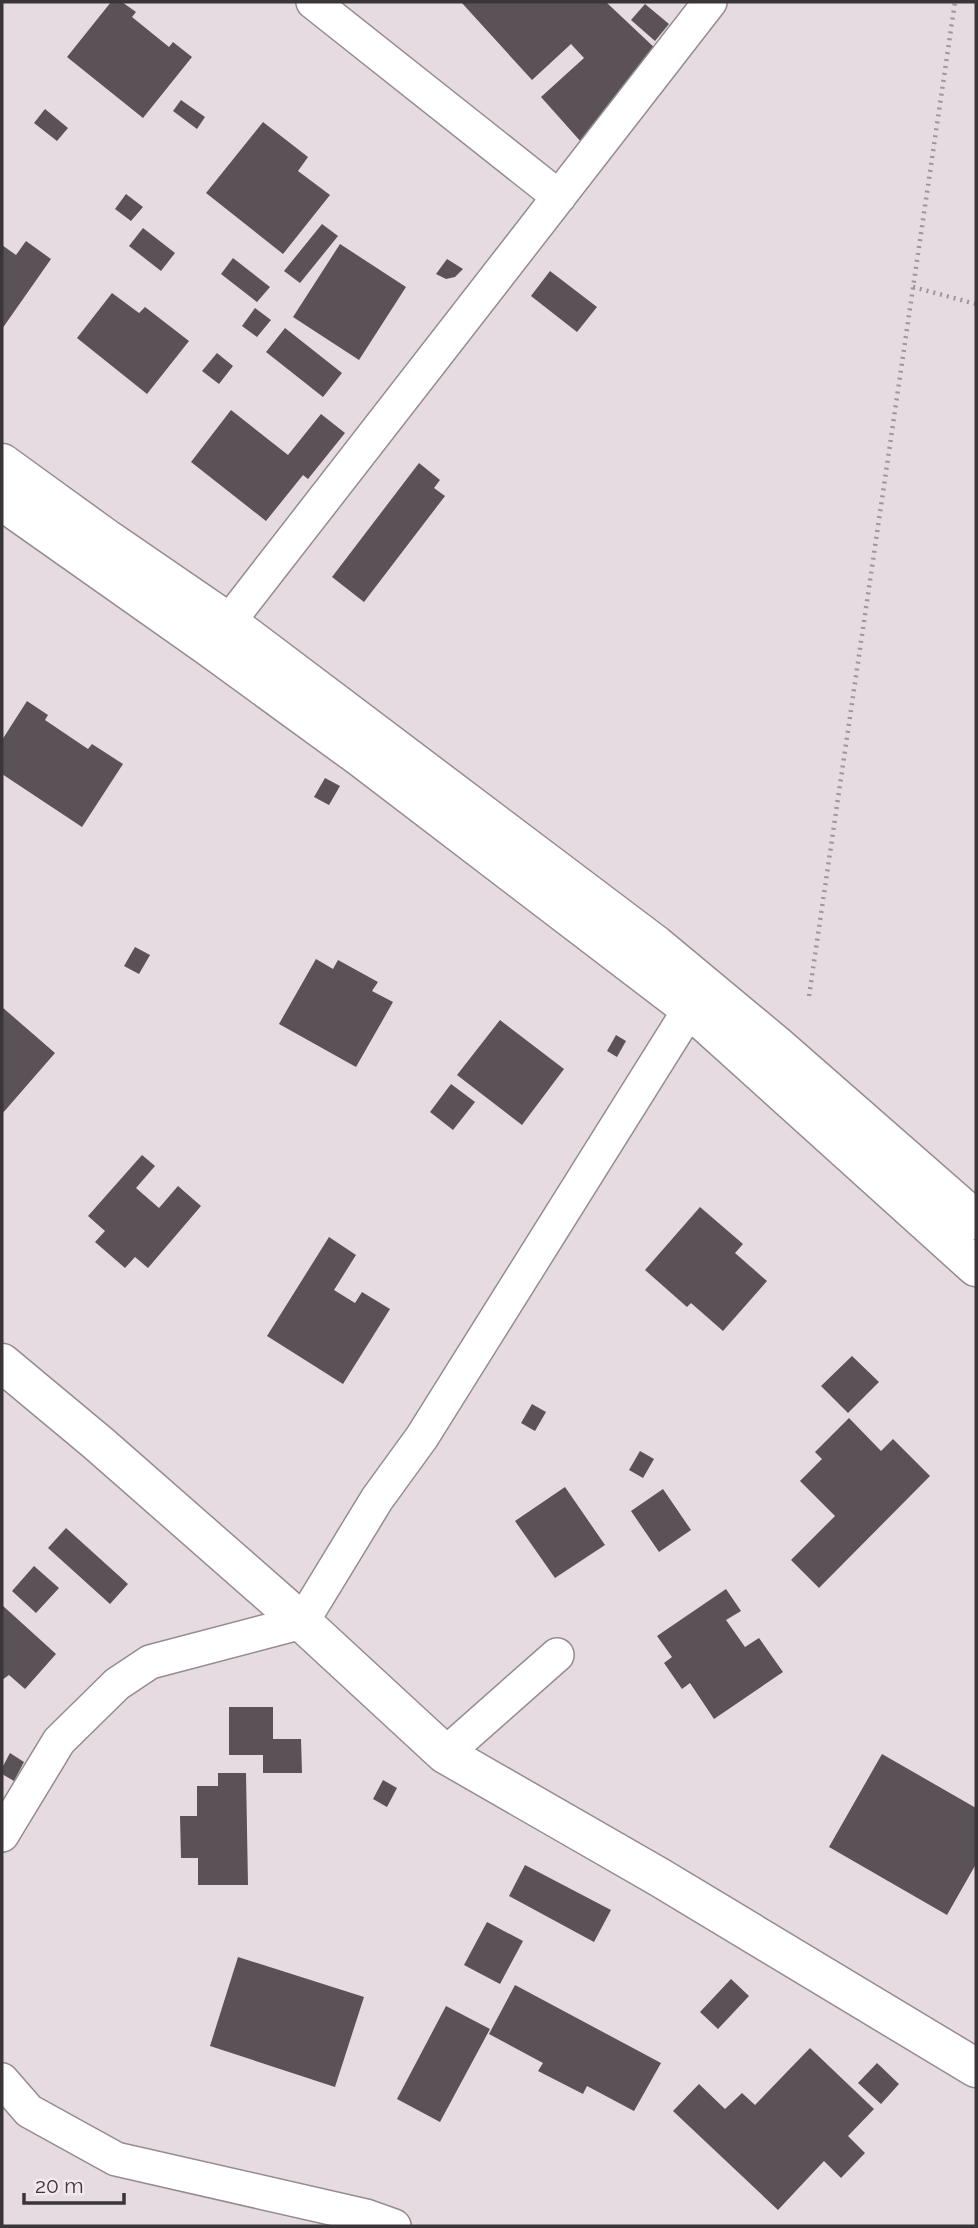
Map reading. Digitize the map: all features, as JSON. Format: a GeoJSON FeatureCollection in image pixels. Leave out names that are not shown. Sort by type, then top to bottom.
{"type":"FeatureCollection","features":[{"type":"Feature","properties":{"kind":"main road"},"geometry":{"type":"LineString","coordinates":[[2,463],[99,553]]}},
{"type":"Feature","properties":{"kind":"main road"},"geometry":{"type":"LineString","coordinates":[[2,501],[99,553],[218,634],[360,757],[698,997],[976,1220]]}},
{"type":"Feature","properties":{"kind":"main road"},"geometry":{"type":"LineString","coordinates":[[698,997],[976,1267]]}},
{"type":"Feature","properties":{"kind":"main road"},"geometry":{"type":"LineString","coordinates":[[2,1363],[98,1443],[302,1622],[445,1754],[659,1877],[976,2068]]}},
{"type":"Feature","properties":{"kind":"street"},"geometry":{"type":"LineString","coordinates":[[313,2],[559,197]]}},
{"type":"Feature","properties":{"kind":"street"},"geometry":{"type":"LineString","coordinates":[[218,634],[710,2]]}},
{"type":"Feature","properties":{"kind":"street"},"geometry":{"type":"LineString","coordinates":[[2,1835],[59,1741],[117,1684],[150,1661],[302,1622],[377,1499],[422,1437],[698,997]]}},
{"type":"Feature","properties":{"kind":"street"},"geometry":{"type":"LineString","coordinates":[[445,1754],[556,1655]]}},
{"type":"Feature","properties":{"kind":"street"},"geometry":{"type":"LineString","coordinates":[[2,2080],[29,2111],[116,2160],[366,2216],[394,2226]]}},
{"type":"Feature","properties":{"kind":"path"},"geometry":{"type":"LineString","coordinates":[[809,996],[955,2]]}},
{"type":"Feature","properties":{"kind":"path"},"geometry":{"type":"LineString","coordinates":[[913,287],[976,304]]}},
{"type":"Feature","properties":{"kind":"building"},"geometry":{"type":"Polygon","coordinates":[[[111,2],[122,2],[136,12],[132,17],[169,47],[173,42],[192,57],[143,118],[67,57],[111,2]]]}},
{"type":"Feature","properties":{"kind":"building"},"geometry":{"type":"Polygon","coordinates":[[[461,2],[606,2],[658,51],[582,143],[541,97],[584,58],[571,44],[532,80],[461,2]]]}},
{"type":"Feature","properties":{"kind":"building"},"geometry":{"type":"Polygon","coordinates":[[[645,4],[669,24],[655,41],[631,20],[645,4]]]}},
{"type":"Feature","properties":{"kind":"building"},"geometry":{"type":"Polygon","coordinates":[[[181,100],[205,117],[197,129],[173,111],[181,100]]]}},
{"type":"Feature","properties":{"kind":"building"},"geometry":{"type":"Polygon","coordinates":[[[45,109],[68,128],[57,141],[34,123],[45,109]]]}},
{"type":"Feature","properties":{"kind":"building"},"geometry":{"type":"Polygon","coordinates":[[[263,122],[308,157],[298,171],[330,195],[283,254],[206,193],[263,122]]]}},
{"type":"Feature","properties":{"kind":"building"},"geometry":{"type":"Polygon","coordinates":[[[126,194],[143,207],[131,221],[115,209],[126,194]]]}},
{"type":"Feature","properties":{"kind":"building"},"geometry":{"type":"Polygon","coordinates":[[[322,224],[338,236],[300,283],[284,271],[322,224]]]}},
{"type":"Feature","properties":{"kind":"building"},"geometry":{"type":"Polygon","coordinates":[[[143,228],[175,253],[161,271],[129,246],[143,228]]]}},
{"type":"Feature","properties":{"kind":"building"},"geometry":{"type":"Polygon","coordinates":[[[26,241],[51,259],[2,329],[2,245],[16,255],[26,241]]]}},
{"type":"Feature","properties":{"kind":"building"},"geometry":{"type":"Polygon","coordinates":[[[340,244],[406,287],[359,360],[293,317],[340,244]]]}},
{"type":"Feature","properties":{"kind":"building"},"geometry":{"type":"Polygon","coordinates":[[[233,258],[270,287],[257,302],[221,274],[233,258]]]}},
{"type":"Feature","properties":{"kind":"building"},"geometry":{"type":"Polygon","coordinates":[[[447,259],[463,269],[455,277],[446,279],[436,274],[447,259]]]}},
{"type":"Feature","properties":{"kind":"building"},"geometry":{"type":"Polygon","coordinates":[[[550,271],[597,307],[577,332],[531,296],[550,271]]]}},
{"type":"Feature","properties":{"kind":"building"},"geometry":{"type":"Polygon","coordinates":[[[112,293],[139,313],[145,307],[189,341],[147,394],[77,338],[112,293]]]}},
{"type":"Feature","properties":{"kind":"building"},"geometry":{"type":"Polygon","coordinates":[[[255,308],[271,320],[257,337],[242,326],[255,308]]]}},
{"type":"Feature","properties":{"kind":"building"},"geometry":{"type":"Polygon","coordinates":[[[285,328],[342,373],[323,397],[266,352],[285,328]]]}},
{"type":"Feature","properties":{"kind":"building"},"geometry":{"type":"Polygon","coordinates":[[[217,353],[233,366],[219,384],[202,371],[217,353]]]}},
{"type":"Feature","properties":{"kind":"building"},"geometry":{"type":"Polygon","coordinates":[[[231,410],[288,455],[321,414],[345,433],[308,479],[303,475],[266,521],[191,462],[231,410]]]}},
{"type":"Feature","properties":{"kind":"building"},"geometry":{"type":"Polygon","coordinates":[[[419,463],[440,480],[434,488],[445,496],[364,602],[332,577],[419,463]]]}},
{"type":"Feature","properties":{"kind":"building"},"geometry":{"type":"Polygon","coordinates":[[[27,701],[48,715],[45,720],[88,749],[92,744],[123,764],[82,827],[2,774],[2,740],[27,701]]]}},
{"type":"Feature","properties":{"kind":"building"},"geometry":{"type":"Polygon","coordinates":[[[325,778],[340,786],[329,805],[314,797],[325,778]]]}},
{"type":"Feature","properties":{"kind":"building"},"geometry":{"type":"Polygon","coordinates":[[[135,947],[150,955],[139,974],[124,966],[135,947]]]}},
{"type":"Feature","properties":{"kind":"building"},"geometry":{"type":"Polygon","coordinates":[[[316,959],[333,969],[338,960],[378,982],[372,991],[393,1002],[356,1067],[279,1024],[316,959]]]}},
{"type":"Feature","properties":{"kind":"building"},"geometry":{"type":"Polygon","coordinates":[[[2,1007],[55,1053],[2,1114],[2,1007]]]}},
{"type":"Feature","properties":{"kind":"building"},"geometry":{"type":"Polygon","coordinates":[[[500,1020],[564,1069],[522,1125],[457,1075],[500,1020]]]}},
{"type":"Feature","properties":{"kind":"building"},"geometry":{"type":"Polygon","coordinates":[[[616,1035],[626,1041],[617,1057],[607,1051],[616,1035]]]}},
{"type":"Feature","properties":{"kind":"building"},"geometry":{"type":"Polygon","coordinates":[[[451,1084],[475,1102],[453,1130],[430,1112],[451,1084]]]}},
{"type":"Feature","properties":{"kind":"building"},"geometry":{"type":"Polygon","coordinates":[[[142,1155],[155,1166],[136,1188],[159,1208],[178,1186],[201,1206],[148,1268],[135,1257],[125,1268],[95,1242],[105,1231],[88,1216],[142,1155]]]}},
{"type":"Feature","properties":{"kind":"building"},"geometry":{"type":"Polygon","coordinates":[[[700,1207],[743,1244],[735,1253],[767,1281],[723,1331],[691,1303],[687,1307],[645,1270],[700,1207]]]}},
{"type":"Feature","properties":{"kind":"building"},"geometry":{"type":"Polygon","coordinates":[[[329,1237],[356,1255],[334,1290],[355,1303],[362,1292],[390,1309],[343,1384],[267,1336],[329,1237]]]}},
{"type":"Feature","properties":{"kind":"building"},"geometry":{"type":"Polygon","coordinates":[[[852,1356],[879,1382],[848,1413],[821,1386],[852,1356]]]}},
{"type":"Feature","properties":{"kind":"building"},"geometry":{"type":"Polygon","coordinates":[[[532,1404],[546,1412],[535,1431],[521,1423],[532,1404]]]}},
{"type":"Feature","properties":{"kind":"building"},"geometry":{"type":"Polygon","coordinates":[[[849,1418],[881,1451],[893,1439],[930,1476],[819,1588],[791,1560],[835,1516],[800,1481],[822,1459],[815,1452],[849,1418]]]}},
{"type":"Feature","properties":{"kind":"building"},"geometry":{"type":"Polygon","coordinates":[[[640,1451],[654,1459],[643,1478],[629,1470],[640,1451]]]}},
{"type":"Feature","properties":{"kind":"building"},"geometry":{"type":"Polygon","coordinates":[[[565,1487],[605,1545],[555,1578],[515,1521],[565,1487]]]}},
{"type":"Feature","properties":{"kind":"building"},"geometry":{"type":"Polygon","coordinates":[[[663,1489],[691,1530],[659,1552],[631,1511],[663,1489]]]}},
{"type":"Feature","properties":{"kind":"building"},"geometry":{"type":"Polygon","coordinates":[[[66,1528],[128,1584],[110,1604],[48,1548],[66,1528]]]}},
{"type":"Feature","properties":{"kind":"building"},"geometry":{"type":"Polygon","coordinates":[[[34,1566],[59,1588],[36,1613],[12,1591],[34,1566]]]}},
{"type":"Feature","properties":{"kind":"building"},"geometry":{"type":"Polygon","coordinates":[[[726,1589],[741,1611],[726,1620],[745,1647],[759,1638],[783,1672],[714,1719],[690,1683],[682,1689],[664,1663],[672,1657],[657,1636],[726,1589]]]}},
{"type":"Feature","properties":{"kind":"building"},"geometry":{"type":"Polygon","coordinates":[[[2,1605],[56,1654],[25,1689],[9,1675],[2,1680],[2,1605]]]}},
{"type":"Feature","properties":{"kind":"building"},"geometry":{"type":"Polygon","coordinates":[[[229,1707],[273,1707],[273,1739],[301,1739],[302,1773],[263,1773],[263,1755],[229,1755],[229,1707]]]}},
{"type":"Feature","properties":{"kind":"building"},"geometry":{"type":"Polygon","coordinates":[[[10,1753],[24,1762],[14,1781],[2,1774],[2,1768],[10,1753]]]}},
{"type":"Feature","properties":{"kind":"building"},"geometry":{"type":"Polygon","coordinates":[[[882,1754],[976,1808],[976,1864],[947,1915],[829,1847],[882,1754]]]}},
{"type":"Feature","properties":{"kind":"building"},"geometry":{"type":"Polygon","coordinates":[[[218,1773],[246,1773],[248,1885],[198,1885],[198,1858],[181,1858],[180,1816],[197,1816],[197,1786],[218,1786],[218,1773]]]}},
{"type":"Feature","properties":{"kind":"building"},"geometry":{"type":"Polygon","coordinates":[[[383,1780],[397,1788],[387,1807],[373,1799],[383,1780]]]}},
{"type":"Feature","properties":{"kind":"building"},"geometry":{"type":"Polygon","coordinates":[[[525,1865],[611,1910],[594,1942],[509,1896],[525,1865]]]}},
{"type":"Feature","properties":{"kind":"building"},"geometry":{"type":"Polygon","coordinates":[[[487,1922],[523,1941],[500,1984],[464,1965],[487,1922]]]}},
{"type":"Feature","properties":{"kind":"building"},"geometry":{"type":"Polygon","coordinates":[[[238,1957],[364,1997],[335,2087],[210,2046],[238,1957]]]}},
{"type":"Feature","properties":{"kind":"building"},"geometry":{"type":"Polygon","coordinates":[[[731,1979],[749,1996],[718,2029],[700,2012],[731,1979]]]}},
{"type":"Feature","properties":{"kind":"building"},"geometry":{"type":"Polygon","coordinates":[[[515,1985],[661,2063],[634,2111],[587,2086],[583,2094],[538,2071],[543,2063],[489,2034],[515,1985]]]}},
{"type":"Feature","properties":{"kind":"building"},"geometry":{"type":"Polygon","coordinates":[[[446,2006],[490,2029],[440,2122],[397,2099],[446,2006]]]}},
{"type":"Feature","properties":{"kind":"building"},"geometry":{"type":"Polygon","coordinates":[[[810,2048],[874,2109],[848,2136],[865,2153],[841,2178],[824,2161],[778,2210],[673,2111],[699,2084],[725,2109],[742,2093],[755,2105],[810,2048]]]}},
{"type":"Feature","properties":{"kind":"building"},"geometry":{"type":"Polygon","coordinates":[[[877,2063],[899,2084],[881,2104],[858,2083],[877,2063]]]}}]}
